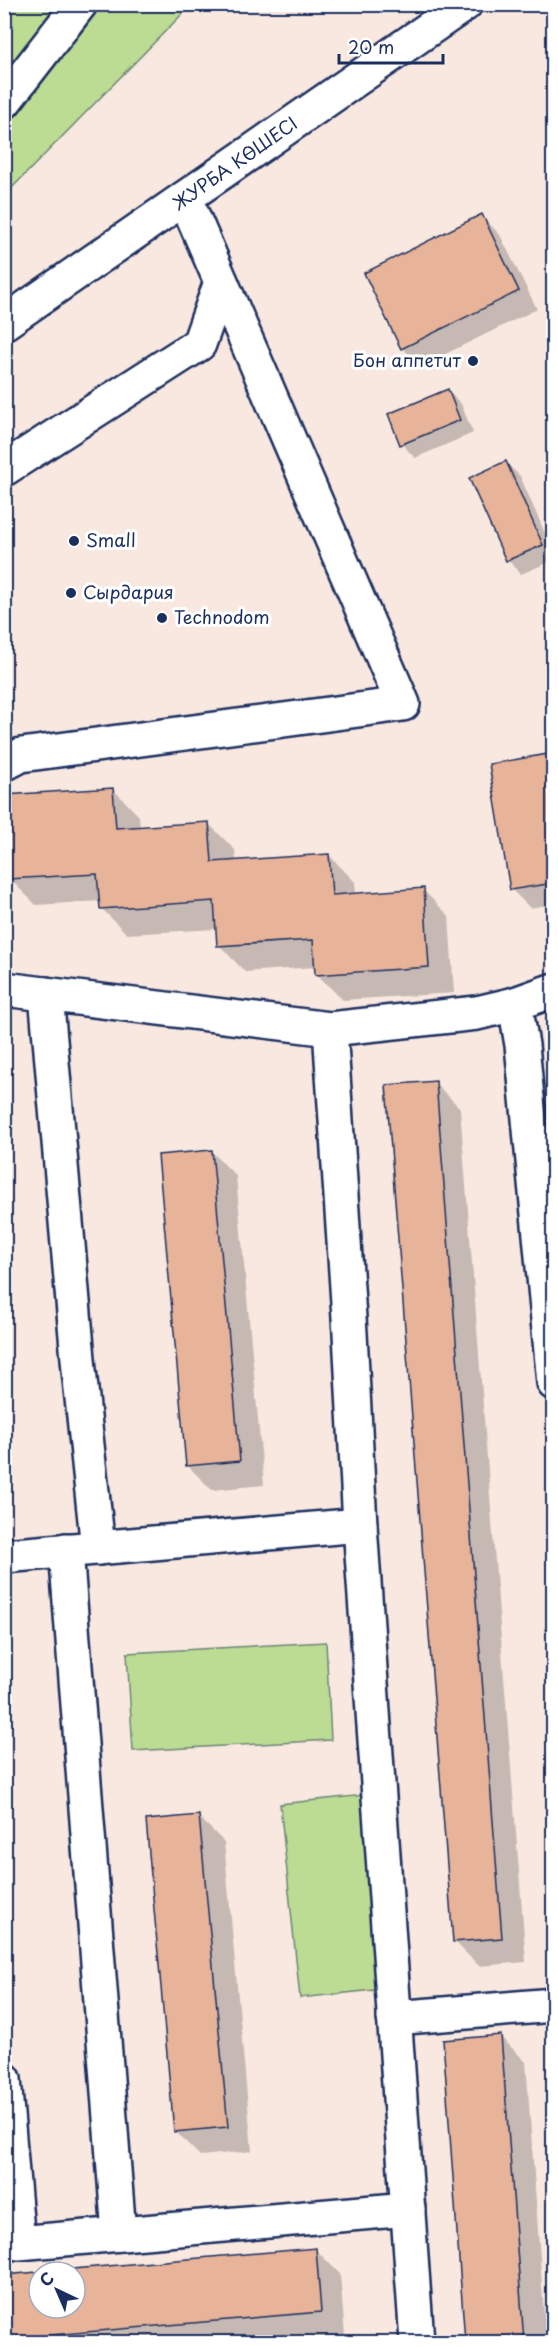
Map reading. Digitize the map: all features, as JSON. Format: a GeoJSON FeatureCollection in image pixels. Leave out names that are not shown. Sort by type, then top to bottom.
{"type":"FeatureCollection","features":[{"type":"Feature","properties":{"kind":"street"},"geometry":{"type":"LineString","coordinates":[[4,102],[80,4]]}},
{"type":"Feature","properties":{"kind":"street","name":"ЖУРБА КӨШЕСІ"},"geometry":{"type":"LineString","coordinates":[[4,323],[465,4]]}},
{"type":"Feature","properties":{"kind":"street"},"geometry":{"type":"LineString","coordinates":[[4,764],[21,755],[403,704],[185,198]]}},
{"type":"Feature","properties":{"kind":"street"},"geometry":{"type":"LineString","coordinates":[[4,469],[199,344],[221,282]]}},
{"type":"Feature","properties":{"kind":"street"},"geometry":{"type":"LineString","coordinates":[[4,989],[330,1029],[477,1013],[515,1004],[554,990]]}},
{"type":"Feature","properties":{"kind":"street"},"geometry":{"type":"LineString","coordinates":[[46,994],[79,1370],[98,1548]]}},
{"type":"Feature","properties":{"kind":"street"},"geometry":{"type":"LineString","coordinates":[[515,1004],[522,1045],[554,1383]]}},
{"type":"Feature","properties":{"kind":"street"},"geometry":{"type":"LineString","coordinates":[[330,1029],[360,1526],[417,2343]]}},
{"type":"Feature","properties":{"kind":"street"},"geometry":{"type":"LineString","coordinates":[[4,1556],[360,1526]]}},
{"type":"Feature","properties":{"kind":"street"},"geometry":{"type":"LineString","coordinates":[[66,1551],[119,2234]]}},
{"type":"Feature","properties":{"kind":"street"},"geometry":{"type":"LineString","coordinates":[[394,2018],[554,2005]]}},
{"type":"Feature","properties":{"kind":"street"},"geometry":{"type":"LineString","coordinates":[[4,2079],[11,2244],[408,2209]]}},
{"type":"Feature","properties":{"kind":"green space"},"geometry":{"type":"Polygon","coordinates":[[[5,5],[191,5],[5,195],[5,5]]]}},
{"type":"Feature","properties":{"kind":"green space"},"geometry":{"type":"Polygon","coordinates":[[[326,1642],[331,1740],[133,1751],[127,1653],[326,1642]]]}},
{"type":"Feature","properties":{"kind":"green space"},"geometry":{"type":"Polygon","coordinates":[[[364,1795],[383,1989],[300,1998],[280,1804],[364,1795]]]}},
{"type":"Feature","properties":{"kind":"building"},"geometry":{"type":"Polygon","coordinates":[[[482,214],[519,291],[401,349],[364,273],[482,214]]]}},
{"type":"Feature","properties":{"kind":"building"},"geometry":{"type":"Polygon","coordinates":[[[448,389],[460,420],[400,445],[388,414],[448,389]]]}},
{"type":"Feature","properties":{"kind":"building"},"geometry":{"type":"Polygon","coordinates":[[[506,461],[543,545],[506,561],[469,478],[506,461]]]}},
{"type":"Feature","properties":{"kind":"building"},"geometry":{"type":"Polygon","coordinates":[[[554,753],[554,883],[510,890],[489,764],[554,753]]]}},
{"type":"Feature","properties":{"kind":"building"},"geometry":{"type":"Polygon","coordinates":[[[113,788],[116,828],[209,822],[212,862],[329,854],[332,895],[424,888],[429,967],[315,975],[313,940],[217,946],[214,901],[100,909],[97,874],[8,879],[4,795],[113,788]]]}},
{"type":"Feature","properties":{"kind":"building"},"geometry":{"type":"Polygon","coordinates":[[[436,1081],[502,1938],[453,1942],[386,1085],[436,1081]]]}},
{"type":"Feature","properties":{"kind":"building"},"geometry":{"type":"Polygon","coordinates":[[[212,1150],[240,1461],[186,1466],[158,1155],[212,1150]]]}},
{"type":"Feature","properties":{"kind":"building"},"geometry":{"type":"Polygon","coordinates":[[[199,1815],[228,2127],[174,2132],[146,1820],[199,1815]]]}},
{"type":"Feature","properties":{"kind":"building"},"geometry":{"type":"Polygon","coordinates":[[[501,2035],[524,2342],[465,2342],[443,2040],[501,2035]]]}},
{"type":"Feature","properties":{"kind":"building"},"geometry":{"type":"Polygon","coordinates":[[[316,2248],[321,2312],[4,2339],[4,2275],[27,2273],[27,2320],[87,2320],[87,2268],[316,2248]]]}},
{"type":"Feature","properties":{"kind":"place","name":"Бон аппетит"},"geometry":{"type":"Point","coordinates":[473,361]}},
{"type":"Feature","properties":{"kind":"place","name":"Small"},"geometry":{"type":"Point","coordinates":[74,541]}},
{"type":"Feature","properties":{"kind":"place","name":"Сырдария"},"geometry":{"type":"Point","coordinates":[71,593]}},
{"type":"Feature","properties":{"kind":"place","name":"Technodom"},"geometry":{"type":"Point","coordinates":[162,618]}}]}
